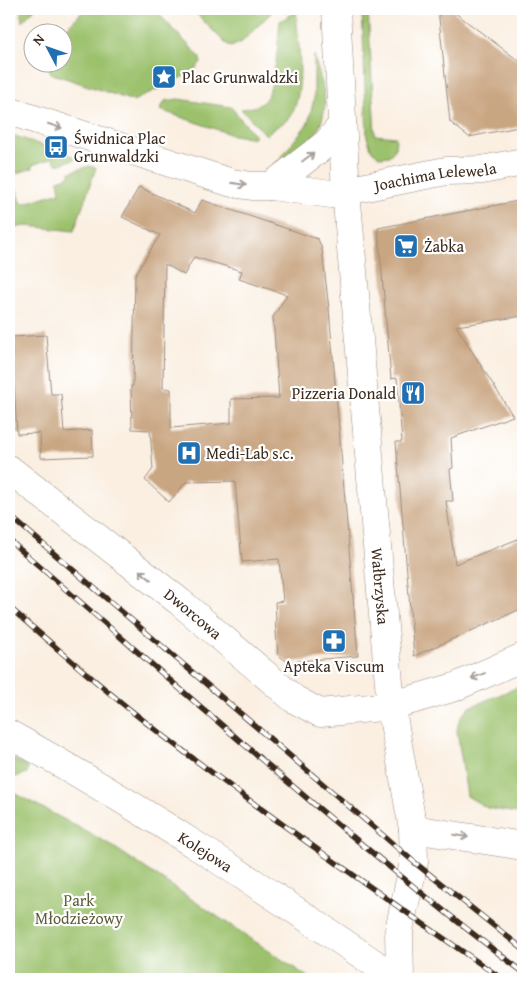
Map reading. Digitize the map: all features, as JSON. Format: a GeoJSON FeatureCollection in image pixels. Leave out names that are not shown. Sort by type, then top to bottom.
{"type":"FeatureCollection","features":[{"type":"Feature","properties":{"kind":"street"},"geometry":{"type":"LineString","coordinates":[[9,111],[232,183],[331,194],[346,191],[336,9]]}},
{"type":"Feature","properties":{"kind":"street"},"geometry":{"type":"LineString","coordinates":[[271,186],[327,143],[342,125]]}},
{"type":"Feature","properties":{"kind":"street","name":"Joachima Lelewela"},"geometry":{"type":"LineString","coordinates":[[346,191],[446,171],[482,170],[523,162]]}},
{"type":"Feature","properties":{"kind":"street","name":"Wałbrzyska"},"geometry":{"type":"LineString","coordinates":[[346,191],[391,706],[413,829],[414,862],[399,930],[398,979]]}},
{"type":"Feature","properties":{"kind":"street","name":"Dworcowa"},"geometry":{"type":"LineString","coordinates":[[9,469],[173,597],[294,699],[320,713],[391,706],[455,687],[523,657]]}},
{"type":"Feature","properties":{"kind":"street","name":"Kolejowa"},"geometry":{"type":"LineString","coordinates":[[9,734],[170,828],[398,979]]}},
{"type":"Feature","properties":{"kind":"street"},"geometry":{"type":"LineString","coordinates":[[413,829],[523,846]]}},
{"type":"Feature","properties":{"kind":"green space"},"geometry":{"type":"Polygon","coordinates":[[[20,9],[35,9],[22,22],[20,9]]]}},
{"type":"Feature","properties":{"kind":"green space"},"geometry":{"type":"Polygon","coordinates":[[[85,9],[154,9],[199,56],[201,62],[193,72],[133,101],[50,73],[72,72],[72,22],[85,9]]]}},
{"type":"Feature","properties":{"kind":"green space"},"geometry":{"type":"Polygon","coordinates":[[[192,9],[275,9],[242,42],[231,47],[192,9]]]}},
{"type":"Feature","properties":{"kind":"green space"},"geometry":{"type":"Polygon","coordinates":[[[362,9],[368,9],[375,135],[396,137],[395,150],[389,156],[380,157],[372,151],[367,137],[362,9]]]}},
{"type":"Feature","properties":{"kind":"green space"},"geometry":{"type":"Polygon","coordinates":[[[296,12],[300,68],[298,97],[288,119],[266,135],[241,109],[258,105],[267,96],[274,76],[280,21],[296,12]]]}},
{"type":"Feature","properties":{"kind":"green space"},"geometry":{"type":"Polygon","coordinates":[[[314,55],[325,98],[322,121],[314,137],[308,143],[295,153],[279,160],[308,123],[314,99],[314,55]]]}},
{"type":"Feature","properties":{"kind":"green space"},"geometry":{"type":"Polygon","coordinates":[[[178,99],[231,107],[255,136],[254,138],[233,135],[160,110],[165,101],[178,99]]]}},
{"type":"Feature","properties":{"kind":"green space"},"geometry":{"type":"Polygon","coordinates":[[[9,136],[15,136],[78,158],[57,165],[53,158],[32,165],[33,168],[9,176],[9,136]]]}},
{"type":"Feature","properties":{"kind":"green space"},"geometry":{"type":"Polygon","coordinates":[[[89,166],[96,168],[74,231],[27,226],[9,228],[9,190],[16,188],[22,204],[60,192],[58,180],[70,176],[70,172],[89,166]]]}},
{"type":"Feature","properties":{"kind":"green space"},"geometry":{"type":"Polygon","coordinates":[[[523,685],[523,814],[487,808],[467,796],[457,731],[461,718],[470,707],[523,685]]]}},
{"type":"Feature","properties":{"kind":"green space"},"geometry":{"type":"Polygon","coordinates":[[[9,758],[22,763],[28,768],[27,773],[16,777],[9,776],[9,758]]]}},
{"type":"Feature","properties":{"kind":"green space","name":"Park Młodzieżowy"},"geometry":{"type":"Polygon","coordinates":[[[9,790],[106,842],[311,979],[9,979],[9,790]]]}},
{"type":"Feature","properties":{"kind":"building"},"geometry":{"type":"Polygon","coordinates":[[[438,9],[450,9],[523,64],[523,126],[469,137],[450,122],[438,9]]]}},
{"type":"Feature","properties":{"kind":"building"},"geometry":{"type":"Polygon","coordinates":[[[139,187],[195,213],[202,200],[318,239],[322,249],[329,309],[358,656],[288,662],[278,655],[275,602],[283,601],[279,559],[242,562],[235,481],[186,482],[169,502],[145,480],[153,469],[150,430],[132,429],[131,386],[133,386],[135,275],[160,235],[122,217],[139,187]],[[194,257],[184,275],[165,264],[163,388],[171,389],[171,428],[231,423],[231,399],[279,398],[273,317],[287,295],[239,279],[242,271],[194,257]]]}},
{"type":"Feature","properties":{"kind":"building"},"geometry":{"type":"Polygon","coordinates":[[[523,200],[523,316],[456,326],[513,416],[451,438],[453,468],[450,469],[453,501],[446,501],[455,564],[523,537],[523,608],[414,656],[396,442],[402,442],[397,378],[391,379],[378,228],[523,200]]]}},
{"type":"Feature","properties":{"kind":"building"},"geometry":{"type":"Polygon","coordinates":[[[46,335],[51,394],[61,394],[64,432],[92,430],[93,456],[41,458],[40,433],[17,434],[11,337],[46,335]]]}},
{"type":"Feature","properties":{"kind":"railway"},"geometry":{"type":"LineString","coordinates":[[9,515],[414,862],[523,949]]}},
{"type":"Feature","properties":{"kind":"railway"},"geometry":{"type":"LineString","coordinates":[[9,540],[326,814],[456,921],[523,972]]}},
{"type":"Feature","properties":{"kind":"railway"},"geometry":{"type":"LineString","coordinates":[[9,607],[139,717],[228,785],[502,979]]}},
{"type":"Feature","properties":{"kind":"place","name":"Plac Grunwaldzki"},"geometry":{"type":"Point","coordinates":[164,77]}},
{"type":"Feature","properties":{"kind":"place","name":"Świdnica Plac Grunwaldzki"},"geometry":{"type":"Point","coordinates":[56,147]}},
{"type":"Feature","properties":{"kind":"place","name":"Żabka"},"geometry":{"type":"Point","coordinates":[406,246]}},
{"type":"Feature","properties":{"kind":"place","name":"Pizzeria Donald"},"geometry":{"type":"Point","coordinates":[413,393]}},
{"type":"Feature","properties":{"kind":"place","name":"Medi-Lab s.c."},"geometry":{"type":"Point","coordinates":[189,453]}},
{"type":"Feature","properties":{"kind":"place","name":"Apteka Viscum"},"geometry":{"type":"Point","coordinates":[334,641]}}]}
